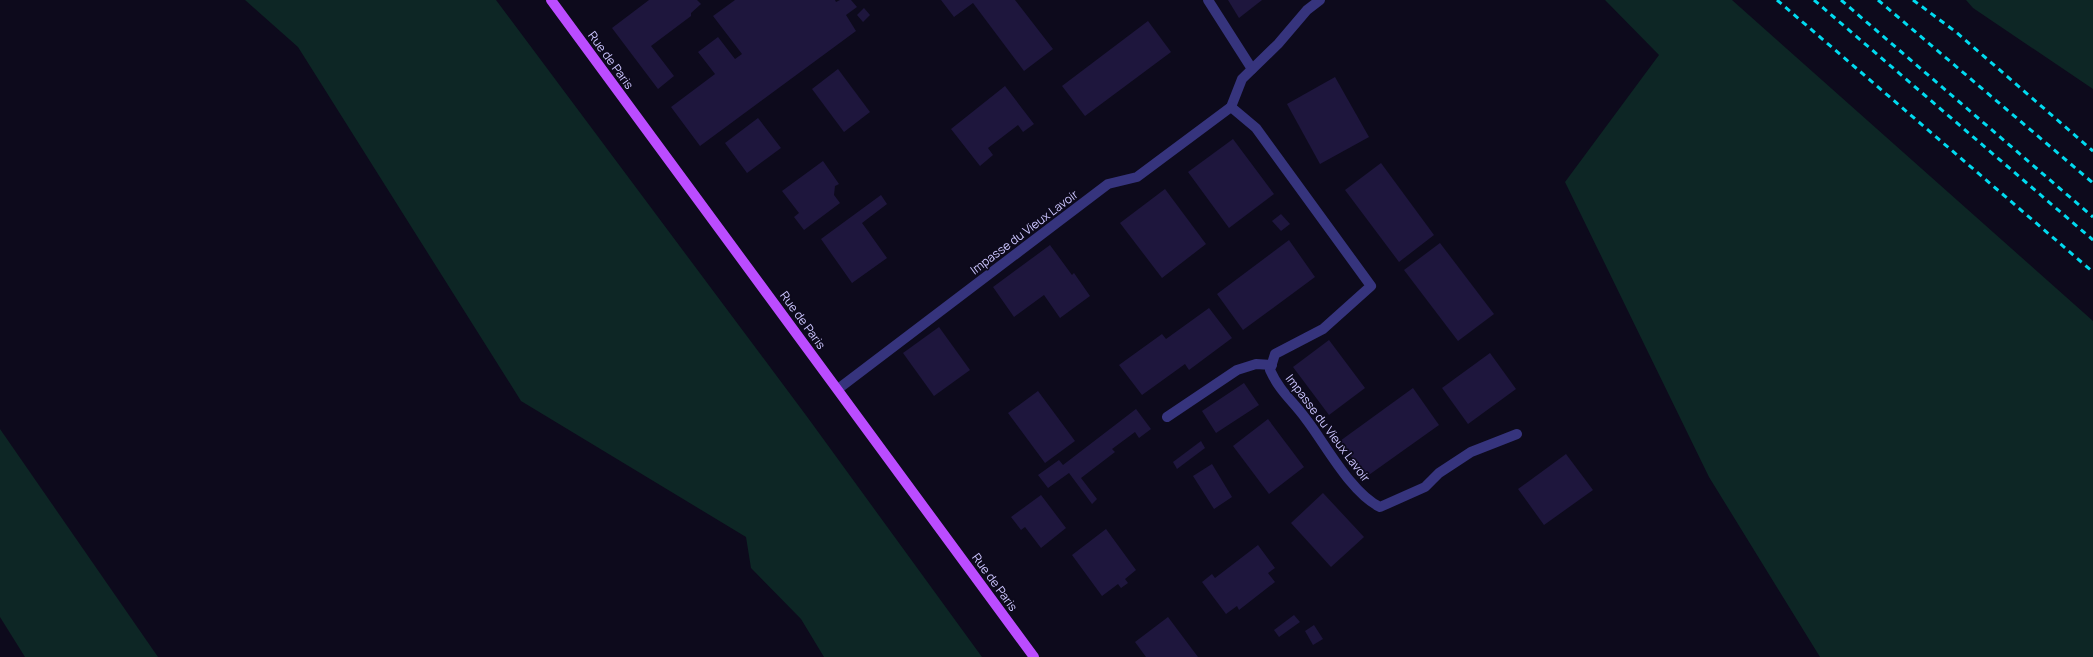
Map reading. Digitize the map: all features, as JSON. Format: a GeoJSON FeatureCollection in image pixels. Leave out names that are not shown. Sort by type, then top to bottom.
{"type":"FeatureCollection","features":[{"type":"Feature","properties":{"kind":"main road","name":"Rue de Paris"},"geometry":{"type":"LineString","coordinates":[[550,0],[1034,657]]}},
{"type":"Feature","properties":{"kind":"street"},"geometry":{"type":"LineString","coordinates":[[1208,0],[1252,69]]}},
{"type":"Feature","properties":{"kind":"street"},"geometry":{"type":"LineString","coordinates":[[1167,417],[1237,370],[1256,364],[1272,365],[1275,354],[1323,329],[1371,286],[1256,128],[1231,107],[1242,79],[1278,44],[1307,10],[1320,0]]}},
{"type":"Feature","properties":{"kind":"street","name":"Impasse du Vieux Lavoir"},"geometry":{"type":"LineString","coordinates":[[838,389],[1108,184],[1137,177],[1231,107]]}},
{"type":"Feature","properties":{"kind":"street","name":"Impasse du Vieux Lavoir"},"geometry":{"type":"LineString","coordinates":[[1272,365],[1270,370],[1278,386],[1305,418],[1339,466],[1368,501],[1380,507],[1425,487],[1439,473],[1471,452],[1517,434]]}},
{"type":"Feature","properties":{"kind":"green space"},"geometry":{"type":"Polygon","coordinates":[[[245,0],[496,0],[808,418],[982,657],[824,657],[801,619],[751,568],[746,537],[521,401],[298,47],[245,0]]]}},
{"type":"Feature","properties":{"kind":"green space"},"geometry":{"type":"Polygon","coordinates":[[[1605,0],[1732,0],[2093,321],[2093,657],[1820,657],[1709,477],[1565,182],[1659,55],[1605,0]]]}},
{"type":"Feature","properties":{"kind":"green space"},"geometry":{"type":"Polygon","coordinates":[[[1966,0],[2093,0],[2093,89],[1973,8],[1966,0]]]}},
{"type":"Feature","properties":{"kind":"green space"},"geometry":{"type":"Polygon","coordinates":[[[0,429],[158,657],[25,657],[0,617],[0,429]]]}},
{"type":"Feature","properties":{"kind":"building"},"geometry":{"type":"Polygon","coordinates":[[[649,0],[697,0],[701,4],[691,13],[691,16],[651,46],[674,76],[658,89],[612,28],[649,0]]]}},
{"type":"Feature","properties":{"kind":"building"},"geometry":{"type":"Polygon","coordinates":[[[735,0],[835,0],[836,2],[840,0],[851,0],[857,7],[846,15],[856,31],[700,146],[671,107],[715,74],[698,52],[718,37],[735,59],[742,54],[713,16],[735,0]]]}},
{"type":"Feature","properties":{"kind":"building"},"geometry":{"type":"Polygon","coordinates":[[[941,0],[1015,0],[1053,49],[1024,71],[973,3],[954,17],[941,0]]]}},
{"type":"Feature","properties":{"kind":"building"},"geometry":{"type":"Polygon","coordinates":[[[1228,0],[1262,0],[1239,18],[1228,0]]]}},
{"type":"Feature","properties":{"kind":"building"},"geometry":{"type":"Polygon","coordinates":[[[864,8],[870,15],[863,22],[857,15],[864,8]]]}},
{"type":"Feature","properties":{"kind":"building"},"geometry":{"type":"Polygon","coordinates":[[[1148,21],[1171,52],[1085,116],[1062,86],[1148,21]]]}},
{"type":"Feature","properties":{"kind":"building"},"geometry":{"type":"Polygon","coordinates":[[[838,69],[870,112],[844,132],[812,89],[838,69]]]}},
{"type":"Feature","properties":{"kind":"building"},"geometry":{"type":"Polygon","coordinates":[[[1335,77],[1369,137],[1320,164],[1287,104],[1335,77]]]}},
{"type":"Feature","properties":{"kind":"building"},"geometry":{"type":"Polygon","coordinates":[[[1005,86],[1034,124],[1023,132],[1018,125],[988,148],[993,155],[980,166],[951,129],[1005,86]]]}},
{"type":"Feature","properties":{"kind":"building"},"geometry":{"type":"Polygon","coordinates":[[[758,118],[781,148],[747,173],[725,143],[758,118]]]}},
{"type":"Feature","properties":{"kind":"building"},"geometry":{"type":"Polygon","coordinates":[[[1233,139],[1274,194],[1229,228],[1188,172],[1233,139]]]}},
{"type":"Feature","properties":{"kind":"building"},"geometry":{"type":"Polygon","coordinates":[[[823,161],[839,184],[835,186],[834,195],[840,203],[804,230],[794,217],[799,213],[782,191],[823,161]]]}},
{"type":"Feature","properties":{"kind":"building"},"geometry":{"type":"Polygon","coordinates":[[[1381,163],[1434,235],[1399,262],[1345,190],[1381,163]]]}},
{"type":"Feature","properties":{"kind":"building"},"geometry":{"type":"Polygon","coordinates":[[[1165,189],[1206,244],[1162,278],[1120,223],[1165,189]]]}},
{"type":"Feature","properties":{"kind":"building"},"geometry":{"type":"Polygon","coordinates":[[[881,195],[887,204],[862,223],[887,258],[852,283],[821,239],[881,195]]]}},
{"type":"Feature","properties":{"kind":"building"},"geometry":{"type":"Polygon","coordinates":[[[1281,214],[1290,224],[1281,231],[1272,221],[1281,214]]]}},
{"type":"Feature","properties":{"kind":"building"},"geometry":{"type":"Polygon","coordinates":[[[1289,240],[1315,277],[1243,330],[1217,294],[1289,240]]]}},
{"type":"Feature","properties":{"kind":"building"},"geometry":{"type":"Polygon","coordinates":[[[1440,243],[1494,314],[1458,341],[1404,270],[1440,243]]]}},
{"type":"Feature","properties":{"kind":"building"},"geometry":{"type":"Polygon","coordinates":[[[1050,245],[1072,275],[1074,273],[1090,296],[1060,318],[1044,295],[1014,317],[993,287],[1050,245]]]}},
{"type":"Feature","properties":{"kind":"building"},"geometry":{"type":"Polygon","coordinates":[[[1209,308],[1232,338],[1189,370],[1185,364],[1142,395],[1119,365],[1162,334],[1166,339],[1209,308]]]}},
{"type":"Feature","properties":{"kind":"building"},"geometry":{"type":"Polygon","coordinates":[[[939,327],[970,370],[934,396],[903,353],[939,327]]]}},
{"type":"Feature","properties":{"kind":"building"},"geometry":{"type":"Polygon","coordinates":[[[1329,340],[1365,388],[1329,415],[1293,367],[1329,340]]]}},
{"type":"Feature","properties":{"kind":"building"},"geometry":{"type":"Polygon","coordinates":[[[1490,353],[1516,389],[1468,424],[1442,388],[1490,353]]]}},
{"type":"Feature","properties":{"kind":"building"},"geometry":{"type":"Polygon","coordinates":[[[1244,383],[1259,405],[1216,433],[1202,411],[1244,383]]]}},
{"type":"Feature","properties":{"kind":"building"},"geometry":{"type":"Polygon","coordinates":[[[1413,388],[1439,425],[1366,477],[1340,441],[1413,388]]]}},
{"type":"Feature","properties":{"kind":"building"},"geometry":{"type":"Polygon","coordinates":[[[1038,391],[1075,441],[1045,463],[1008,413],[1038,391]]]}},
{"type":"Feature","properties":{"kind":"building"},"geometry":{"type":"Polygon","coordinates":[[[1136,409],[1151,429],[1139,438],[1135,432],[1112,449],[1115,452],[1081,478],[1097,499],[1092,504],[1069,473],[1048,488],[1038,475],[1059,460],[1063,465],[1136,409]]]}},
{"type":"Feature","properties":{"kind":"building"},"geometry":{"type":"Polygon","coordinates":[[[1268,419],[1304,467],[1269,494],[1233,446],[1268,419]]]}},
{"type":"Feature","properties":{"kind":"building"},"geometry":{"type":"Polygon","coordinates":[[[1201,441],[1205,448],[1177,469],[1173,462],[1201,441]]]}},
{"type":"Feature","properties":{"kind":"building"},"geometry":{"type":"Polygon","coordinates":[[[1566,454],[1593,490],[1544,525],[1518,489],[1566,454]]]}},
{"type":"Feature","properties":{"kind":"building"},"geometry":{"type":"Polygon","coordinates":[[[1212,464],[1232,497],[1214,509],[1193,476],[1212,464]]]}},
{"type":"Feature","properties":{"kind":"building"},"geometry":{"type":"Polygon","coordinates":[[[1323,493],[1364,537],[1331,567],[1291,523],[1323,493]]]}},
{"type":"Feature","properties":{"kind":"building"},"geometry":{"type":"Polygon","coordinates":[[[1041,495],[1066,528],[1041,548],[1025,527],[1021,530],[1011,517],[1041,495]]]}},
{"type":"Feature","properties":{"kind":"building"},"geometry":{"type":"Polygon","coordinates":[[[1106,529],[1136,570],[1125,579],[1128,583],[1121,588],[1118,584],[1102,596],[1072,555],[1106,529]]]}},
{"type":"Feature","properties":{"kind":"building"},"geometry":{"type":"Polygon","coordinates":[[[1258,545],[1275,568],[1268,573],[1275,582],[1239,610],[1237,606],[1226,614],[1202,582],[1212,574],[1215,578],[1258,545]]]}},
{"type":"Feature","properties":{"kind":"building"},"geometry":{"type":"Polygon","coordinates":[[[1294,615],[1300,622],[1279,637],[1274,630],[1294,615]]]}},
{"type":"Feature","properties":{"kind":"building"},"geometry":{"type":"Polygon","coordinates":[[[1168,617],[1198,657],[1146,657],[1135,642],[1168,617]]]}},
{"type":"Feature","properties":{"kind":"building"},"geometry":{"type":"Polygon","coordinates":[[[1314,625],[1323,639],[1313,645],[1305,631],[1314,625]]]}},
{"type":"Feature","properties":{"kind":"railway"},"geometry":{"type":"LineString","coordinates":[[1777,0],[2093,272]]}},
{"type":"Feature","properties":{"kind":"railway"},"geometry":{"type":"LineString","coordinates":[[1814,0],[2093,240]]}},
{"type":"Feature","properties":{"kind":"railway"},"geometry":{"type":"LineString","coordinates":[[1841,0],[2093,217]]}},
{"type":"Feature","properties":{"kind":"railway"},"geometry":{"type":"LineString","coordinates":[[1878,0],[2093,183]]}},
{"type":"Feature","properties":{"kind":"railway"},"geometry":{"type":"LineString","coordinates":[[1913,0],[1956,32],[2093,151]]}}]}
